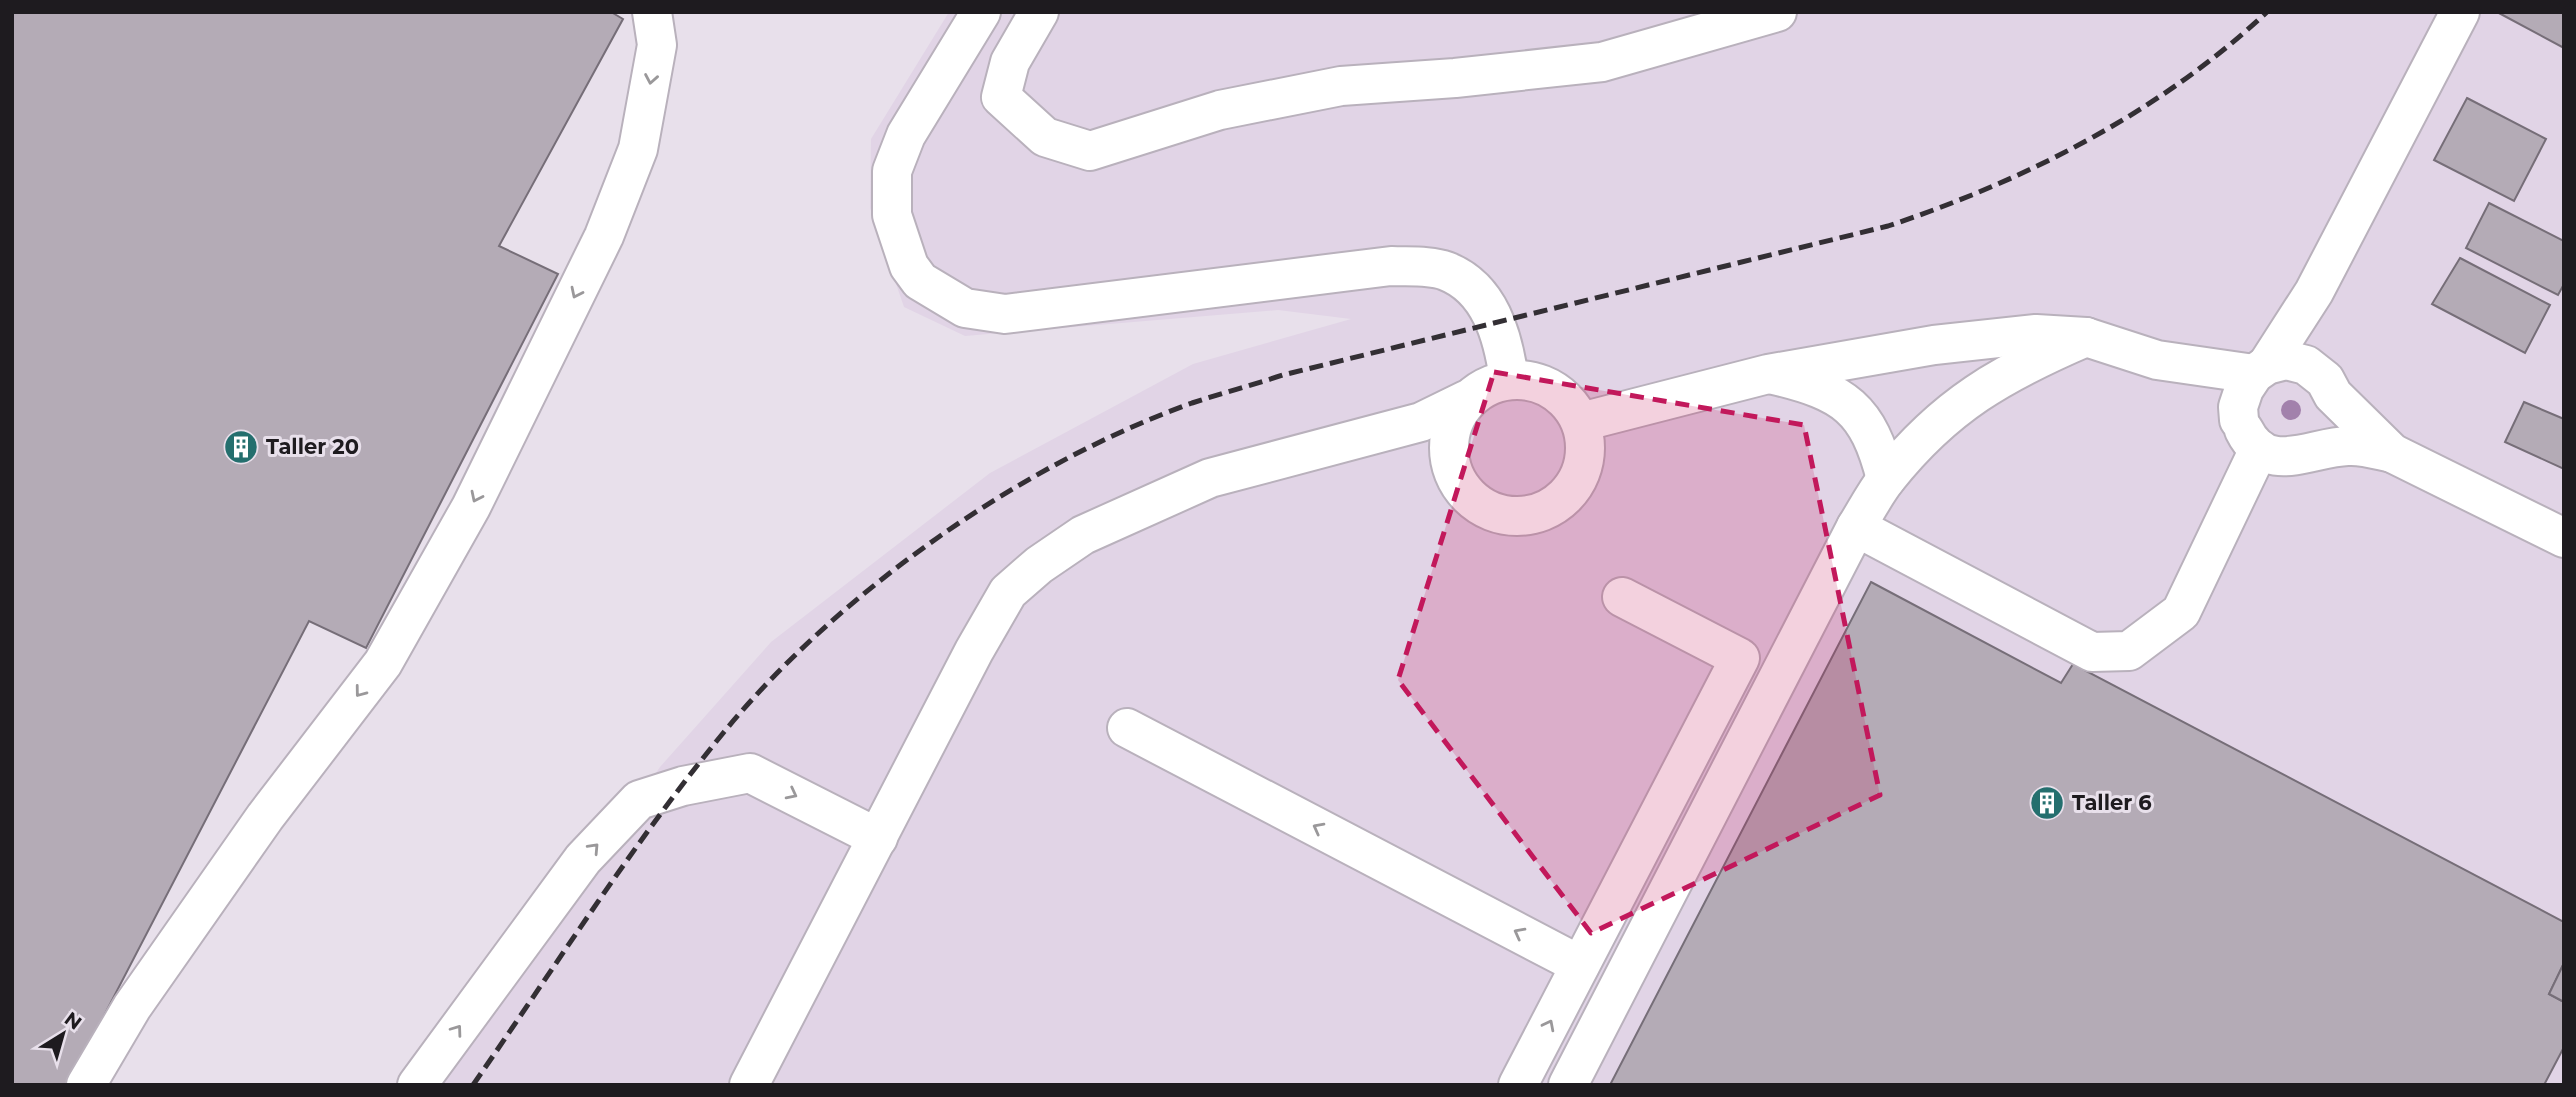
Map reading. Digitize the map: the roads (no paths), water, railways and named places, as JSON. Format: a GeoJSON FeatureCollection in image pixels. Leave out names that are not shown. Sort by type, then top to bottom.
{"type":"FeatureCollection","features":[{"type":"Feature","properties":{"kind":"lane"},"geometry":{"type":"LineString","coordinates":[[86,1085],[132,1007],[265,817],[383,663],[471,507],[604,236],[638,149],[657,45],[652,12]]}},
{"type":"Feature","properties":{"kind":"lane"},"geometry":{"type":"LineString","coordinates":[[981,12],[906,135],[892,171],[892,215],[909,266],[920,281],[965,308],[1005,314],[1391,266],[1444,270],[1473,287],[1496,322],[1509,379]]}},
{"type":"Feature","properties":{"kind":"lane"},"geometry":{"type":"LineString","coordinates":[[1039,12],[1010,62],[1001,97],[1045,137],[1090,150],[1220,110],[1341,86],[1455,78],[1602,62],[1777,12]]}},
{"type":"Feature","properties":{"kind":"lane"},"geometry":{"type":"LineString","coordinates":[[1856,527],[2092,652],[2129,651],[2181,612],[2249,434],[2238,407],[2241,398],[2314,292],[2460,12]]}},
{"type":"Feature","properties":{"kind":"lane"},"geometry":{"type":"LineString","coordinates":[[2306,365],[2314,292]]}},
{"type":"Feature","properties":{"kind":"lane"},"geometry":{"type":"LineString","coordinates":[[1581,422],[1768,374],[1993,337],[2036,334],[2085,337],[2157,360],[2206,388],[2249,434],[2274,456],[2298,457],[2314,450],[2350,446],[2392,453],[2564,538]]}},
{"type":"Feature","properties":{"kind":"lane"},"geometry":{"type":"LineString","coordinates":[[1568,1085],[1856,527],[1886,479],[1924,435],[1987,385],[2028,362],[2085,337]]}},
{"type":"Feature","properties":{"kind":"lane"},"geometry":{"type":"LineString","coordinates":[[2157,360],[2261,370],[2286,360],[2306,365],[2325,380],[2333,395],[2392,453]]}},
{"type":"Feature","properties":{"kind":"lane"},"geometry":{"type":"LineString","coordinates":[[1768,374],[1800,381],[1849,405],[1867,424],[1877,446],[1886,479]]}},
{"type":"Feature","properties":{"kind":"lane"},"geometry":{"type":"LineString","coordinates":[[749,1085],[974,651],[1008,593],[1039,565],[1083,535],[1210,478],[1369,435],[1421,422],[1466,400],[1486,386],[1509,379],[1531,380],[1552,388],[1569,403],[1581,422],[1586,444],[1583,467],[1574,487],[1558,504],[1537,514],[1514,516],[1492,512],[1472,500],[1457,483],[1419,452],[1369,435]]}},
{"type":"Feature","properties":{"kind":"lane"},"geometry":{"type":"LineString","coordinates":[[2314,450],[2327,436],[2335,419],[2333,395]]}},
{"type":"Feature","properties":{"kind":"lane"},"geometry":{"type":"LineString","coordinates":[[1457,483],[1448,455],[1451,426],[1466,400]]}},
{"type":"Feature","properties":{"kind":"lane"},"geometry":{"type":"LineString","coordinates":[[1518,1085],[1740,658],[1622,597]]}},
{"type":"Feature","properties":{"kind":"lane"},"geometry":{"type":"LineString","coordinates":[[1127,728],[1580,965]]}},
{"type":"Feature","properties":{"kind":"lane"},"geometry":{"type":"LineString","coordinates":[[417,1085],[583,859],[639,800],[683,786],[750,773],[878,838]]}},
{"type":"Feature","properties":{"kind":"railway"},"geometry":{"type":"LineString","coordinates":[[473,1085],[658,817],[724,732],[770,680],[878,582],[937,538],[1000,497],[1063,460],[1128,429],[1192,403],[1283,375],[1888,226],[1940,208],[2040,164],[2136,112],[2226,48],[2267,12]]}},
{"type":"Feature","properties":{"kind":"place","name":"Taller 20"},"geometry":{"type":"Point","coordinates":[241,447]}},
{"type":"Feature","properties":{"kind":"place","name":"Taller 6"},"geometry":{"type":"Point","coordinates":[2047,803]}}]}
